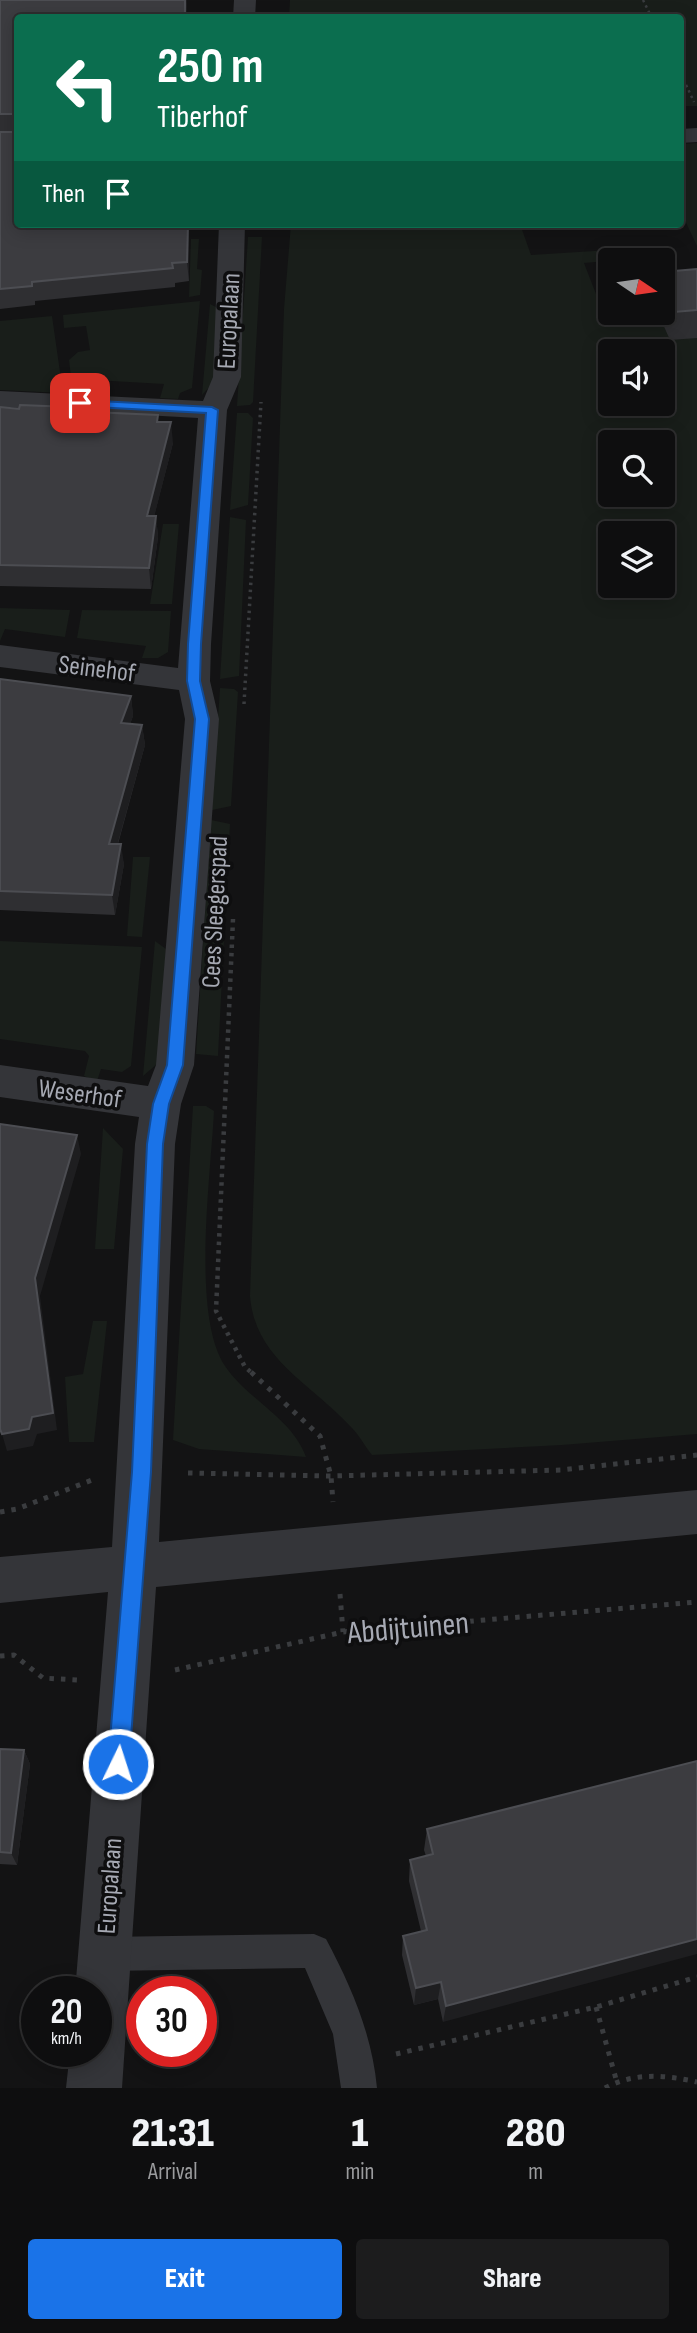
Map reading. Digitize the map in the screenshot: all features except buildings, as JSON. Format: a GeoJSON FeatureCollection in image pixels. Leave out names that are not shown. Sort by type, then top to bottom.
{"type":"FeatureCollection","features":[{"type":"Feature","properties":{"kind":"street","name":"Europalaan"},"geometry":{"type":"LineString","coordinates":[[94,2088],[141,1472],[155,1144],[161,1104],[175,1065],[202,719],[194,681],[212,410],[227,377],[232,228]]}},
{"type":"Feature","properties":{"kind":"street"},"geometry":{"type":"LineString","coordinates":[[0,399],[212,410]]}},
{"type":"Feature","properties":{"kind":"street","name":"Seinehof"},"geometry":{"type":"LineString","coordinates":[[0,656],[194,681]]}},
{"type":"Feature","properties":{"kind":"street","name":"Weserhof"},"geometry":{"type":"LineString","coordinates":[[0,1081],[161,1104]]}},
{"type":"Feature","properties":{"kind":"street"},"geometry":{"type":"LineString","coordinates":[[0,1580],[697,1512]]}},
{"type":"Feature","properties":{"kind":"lane"},"geometry":{"type":"LineString","coordinates":[[104,1954],[314,1951],[336,1992],[359,2076]]}},
{"type":"Feature","properties":{"kind":"path"},"geometry":{"type":"LineString","coordinates":[[684,80],[697,107]]}},
{"type":"Feature","properties":{"kind":"path"},"geometry":{"type":"LineString","coordinates":[[244,709],[261,396]]}},
{"type":"Feature","properties":{"kind":"path","name":"Cees Sleegerspad"},"geometry":{"type":"LineString","coordinates":[[233,916],[216,1311],[245,1367],[320,1436],[331,1476]]}},
{"type":"Feature","properties":{"kind":"path"},"geometry":{"type":"LineString","coordinates":[[0,1511],[17,1509],[83,1481],[141,1472],[331,1476],[561,1470],[697,1455]]}},
{"type":"Feature","properties":{"kind":"path","name":"Abdijtuinen"},"geometry":{"type":"LineString","coordinates":[[0,1656],[14,1655],[43,1678],[124,1683],[343,1632],[697,1602]]}},
{"type":"Feature","properties":{"kind":"path"},"geometry":{"type":"LineString","coordinates":[[359,2076],[697,1977]]}},
{"type":"Feature","properties":{"kind":"path"},"geometry":{"type":"LineString","coordinates":[[596,2007],[617,2079]]}},
{"type":"Feature","properties":{"kind":"path"},"geometry":{"type":"LineString","coordinates":[[605,2088],[617,2079],[676,2077],[697,2082]]}},
{"type":"Feature","properties":{"kind":"shaded area"},"geometry":{"type":"Polygon","coordinates":[[[290,0],[697,0],[697,106],[684,106],[684,14],[289,14],[290,0]]]}},
{"type":"Feature","properties":{"kind":"shaded area"},"geometry":{"type":"Polygon","coordinates":[[[697,143],[697,246],[684,218],[684,144],[697,143]]]}},
{"type":"Feature","properties":{"kind":"shaded area"},"geometry":{"type":"Polygon","coordinates":[[[291,228],[521,228],[531,255],[598,251],[598,262],[584,263],[598,294],[598,326],[676,326],[676,300],[697,279],[697,1434],[562,1445],[372,1455],[352,1428],[273,1353],[254,1318],[250,1296],[284,309],[291,228]]]}},
{"type":"Feature","properties":{"kind":"shaded area"},"geometry":{"type":"Polygon","coordinates":[[[248,237],[262,237],[253,402],[250,405],[237,406],[248,237]]]}},
{"type":"Feature","properties":{"kind":"shaded area"},"geometry":{"type":"Polygon","coordinates":[[[191,239],[199,239],[197,269],[202,270],[200,295],[189,297],[191,239]]]}},
{"type":"Feature","properties":{"kind":"shaded area"},"geometry":{"type":"Polygon","coordinates":[[[200,301],[192,388],[180,393],[178,399],[160,398],[164,384],[94,380],[87,395],[73,394],[69,360],[78,352],[90,350],[86,326],[64,328],[63,315],[200,301]]]}},
{"type":"Feature","properties":{"kind":"shaded area"},"geometry":{"type":"Polygon","coordinates":[[[210,304],[220,309],[214,382],[202,395],[210,304]]]}},
{"type":"Feature","properties":{"kind":"shaded area"},"geometry":{"type":"Polygon","coordinates":[[[52,316],[63,393],[0,390],[0,321],[52,316]]]}},
{"type":"Feature","properties":{"kind":"shaded area"},"geometry":{"type":"Polygon","coordinates":[[[237,413],[248,413],[253,418],[248,505],[230,510],[237,413]]]}},
{"type":"Feature","properties":{"kind":"shaded area"},"geometry":{"type":"Polygon","coordinates":[[[230,517],[246,520],[239,676],[220,679],[230,517]]]}},
{"type":"Feature","properties":{"kind":"shaded area"},"geometry":{"type":"Polygon","coordinates":[[[163,524],[179,524],[172,604],[150,604],[163,524]]]}},
{"type":"Feature","properties":{"kind":"shaded area"},"geometry":{"type":"Polygon","coordinates":[[[0,608],[70,610],[65,637],[5,629],[0,641],[0,608]]]}},
{"type":"Feature","properties":{"kind":"shaded area"},"geometry":{"type":"Polygon","coordinates":[[[82,610],[171,611],[168,652],[158,658],[142,658],[146,646],[77,638],[82,610]]]}},
{"type":"Feature","properties":{"kind":"shaded area"},"geometry":{"type":"Polygon","coordinates":[[[220,688],[238,692],[231,806],[212,810],[220,688]]]}},
{"type":"Feature","properties":{"kind":"shaded area"},"geometry":{"type":"Polygon","coordinates":[[[211,820],[230,824],[218,1056],[196,1054],[211,820]]]}},
{"type":"Feature","properties":{"kind":"shaded area"},"geometry":{"type":"Polygon","coordinates":[[[133,857],[150,857],[142,937],[127,936],[133,857]]]}},
{"type":"Feature","properties":{"kind":"shaded area"},"geometry":{"type":"Polygon","coordinates":[[[0,941],[142,947],[131,1066],[122,1072],[101,1069],[97,1081],[84,1076],[89,1056],[85,1051],[0,1039],[0,941]]]}},
{"type":"Feature","properties":{"kind":"shaded area"},"geometry":{"type":"Polygon","coordinates":[[[155,941],[166,949],[157,1064],[143,1076],[155,941]]]}},
{"type":"Feature","properties":{"kind":"shaded area"},"geometry":{"type":"Polygon","coordinates":[[[193,1106],[206,1106],[214,1111],[207,1206],[206,1280],[215,1343],[225,1366],[245,1389],[291,1431],[306,1457],[199,1449],[173,1440],[193,1106]]]}},
{"type":"Feature","properties":{"kind":"shaded area"},"geometry":{"type":"Polygon","coordinates":[[[103,1128],[123,1149],[114,1249],[95,1249],[103,1128]]]}},
{"type":"Feature","properties":{"kind":"shaded area"},"geometry":{"type":"Polygon","coordinates":[[[93,1321],[107,1321],[94,1442],[69,1442],[65,1377],[83,1374],[93,1321]]]}},
{"type":"Feature","properties":{"kind":"route"},"geometry":{"type":"LineString","coordinates":[[80,403],[212,410],[195,644],[194,681],[202,719],[175,1065],[161,1104],[155,1144],[141,1472],[118,1764]]}}]}
